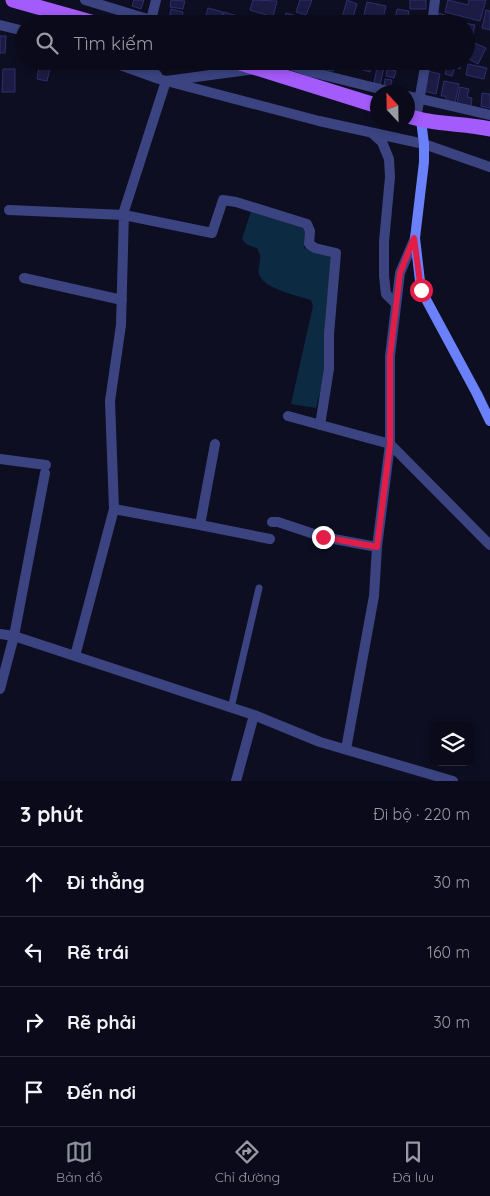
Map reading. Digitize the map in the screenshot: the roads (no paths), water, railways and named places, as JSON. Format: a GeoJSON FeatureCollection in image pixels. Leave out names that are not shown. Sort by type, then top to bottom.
{"type":"FeatureCollection","features":[{"type":"Feature","properties":{"kind":"main road"},"geometry":{"type":"LineString","coordinates":[[13,0],[61,15]]}},
{"type":"Feature","properties":{"kind":"main road"},"geometry":{"type":"LineString","coordinates":[[264,70],[370,103]]}},
{"type":"Feature","properties":{"kind":"main road"},"geometry":{"type":"LineString","coordinates":[[490,129],[468,124],[415,118],[424,144],[424,162],[414,238],[421,290],[490,421]]}},
{"type":"Feature","properties":{"kind":"main road"},"geometry":{"type":"LineString","coordinates":[[477,394],[490,411]]}},
{"type":"Feature","properties":{"kind":"street"},"geometry":{"type":"LineString","coordinates":[[85,0],[130,15]]}},
{"type":"Feature","properties":{"kind":"street"},"geometry":{"type":"LineString","coordinates":[[153,15],[156,0]]}},
{"type":"Feature","properties":{"kind":"street"},"geometry":{"type":"LineString","coordinates":[[433,15],[435,0]]}},
{"type":"Feature","properties":{"kind":"street"},"geometry":{"type":"LineString","coordinates":[[0,25],[15,29]]}},
{"type":"Feature","properties":{"kind":"street"},"geometry":{"type":"LineString","coordinates":[[135,70],[166,81],[371,133],[424,144],[490,167]]}},
{"type":"Feature","properties":{"kind":"street"},"geometry":{"type":"LineString","coordinates":[[150,70],[166,81],[253,70]]}},
{"type":"Feature","properties":{"kind":"street"},"geometry":{"type":"LineString","coordinates":[[305,70],[370,87]]}},
{"type":"Feature","properties":{"kind":"street"},"geometry":{"type":"LineString","coordinates":[[415,118],[425,70]]}},
{"type":"Feature","properties":{"kind":"street"},"geometry":{"type":"LineString","coordinates":[[75,656],[114,509],[110,401],[121,325],[124,215],[166,81]]}},
{"type":"Feature","properties":{"kind":"street"},"geometry":{"type":"LineString","coordinates":[[415,98],[490,115]]}},
{"type":"Feature","properties":{"kind":"street"},"geometry":{"type":"LineString","coordinates":[[371,133],[382,142],[389,159],[390,177],[384,242],[384,276],[386,294],[396,304]]}},
{"type":"Feature","properties":{"kind":"street"},"geometry":{"type":"LineString","coordinates":[[9,210],[124,215],[212,233],[223,200],[236,202],[307,224],[310,231],[309,244],[316,248],[336,253],[328,334],[329,369],[320,425]]}},
{"type":"Feature","properties":{"kind":"street"},"geometry":{"type":"LineString","coordinates":[[346,750],[374,596],[377,547],[390,444],[390,356],[400,273],[414,238]]}},
{"type":"Feature","properties":{"kind":"street"},"geometry":{"type":"LineString","coordinates":[[24,278],[122,300]]}},
{"type":"Feature","properties":{"kind":"street"},"geometry":{"type":"LineString","coordinates":[[288,416],[390,444],[490,545]]}},
{"type":"Feature","properties":{"kind":"street"},"geometry":{"type":"LineString","coordinates":[[200,525],[216,444]]}},
{"type":"Feature","properties":{"kind":"street"},"geometry":{"type":"LineString","coordinates":[[0,460],[45,470],[14,636],[0,689]]}},
{"type":"Feature","properties":{"kind":"street"},"geometry":{"type":"LineString","coordinates":[[114,509],[270,539]]}},
{"type":"Feature","properties":{"kind":"street"},"geometry":{"type":"LineString","coordinates":[[272,522],[278,522],[323,537],[377,547]]}},
{"type":"Feature","properties":{"kind":"street"},"geometry":{"type":"LineString","coordinates":[[0,634],[14,636],[254,715],[320,742],[453,781]]}},
{"type":"Feature","properties":{"kind":"street"},"geometry":{"type":"LineString","coordinates":[[236,781],[254,715]]}},
{"type":"Feature","properties":{"kind":"lane"},"geometry":{"type":"LineString","coordinates":[[231,708],[259,588]]}},
{"type":"Feature","properties":{"kind":"water"},"geometry":{"type":"Polygon","coordinates":[[[251,211],[305,229],[304,248],[332,256],[325,320],[325,373],[316,408],[291,404],[313,306],[311,300],[281,291],[262,279],[259,274],[260,256],[257,248],[246,244],[242,239],[251,211]]]}}]}
